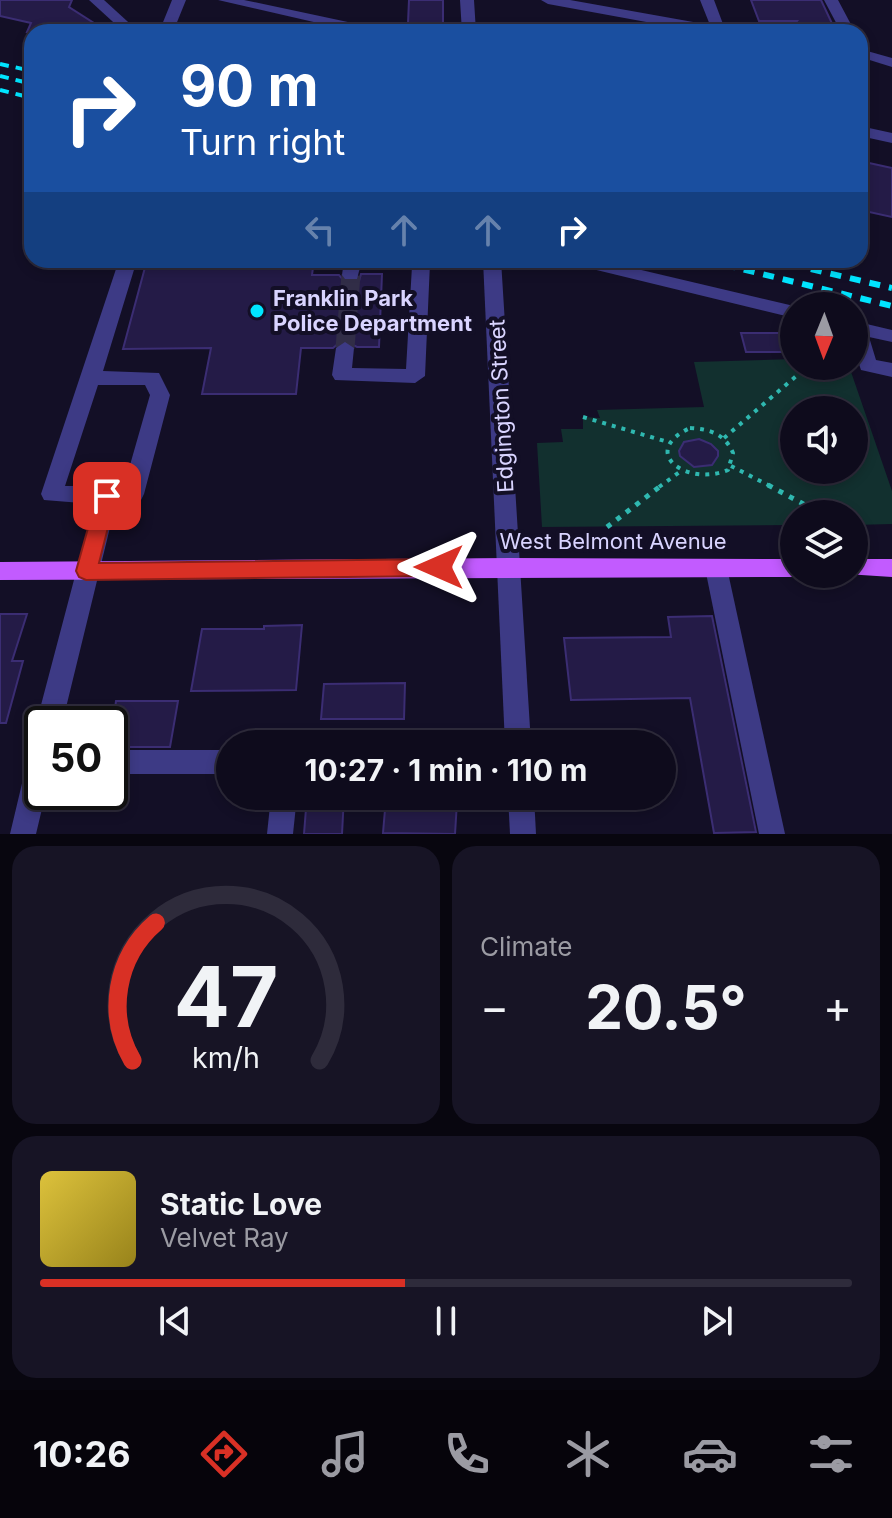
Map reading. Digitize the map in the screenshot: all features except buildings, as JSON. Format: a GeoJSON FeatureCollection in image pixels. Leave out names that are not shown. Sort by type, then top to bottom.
{"type":"FeatureCollection","features":[{"type":"Feature","properties":{"kind":"main road","name":"West Belmont Avenue"},"geometry":{"type":"LineString","coordinates":[[0,571],[780,568]]}},
{"type":"Feature","properties":{"kind":"main road"},"geometry":{"type":"LineString","coordinates":[[868,568],[892,568]]}},
{"type":"Feature","properties":{"kind":"street"},"geometry":{"type":"LineString","coordinates":[[96,0],[123,24]]}},
{"type":"Feature","properties":{"kind":"street"},"geometry":{"type":"LineString","coordinates":[[169,24],[179,0]]}},
{"type":"Feature","properties":{"kind":"street"},"geometry":{"type":"LineString","coordinates":[[225,0],[338,24]]}},
{"type":"Feature","properties":{"kind":"street"},"geometry":{"type":"LineString","coordinates":[[467,0],[468,24]]}},
{"type":"Feature","properties":{"kind":"street"},"geometry":{"type":"LineString","coordinates":[[548,0],[589,4],[681,24]]}},
{"type":"Feature","properties":{"kind":"street"},"geometry":{"type":"LineString","coordinates":[[707,0],[715,24]]}},
{"type":"Feature","properties":{"kind":"street"},"geometry":{"type":"LineString","coordinates":[[831,0],[844,24]]}},
{"type":"Feature","properties":{"kind":"street"},"geometry":{"type":"LineString","coordinates":[[868,56],[892,63]]}},
{"type":"Feature","properties":{"kind":"street"},"geometry":{"type":"LineString","coordinates":[[868,133],[892,138]]}},
{"type":"Feature","properties":{"kind":"street"},"geometry":{"type":"LineString","coordinates":[[91,378],[152,378],[160,395],[133,494],[52,494],[125,268]]}},
{"type":"Feature","properties":{"kind":"street"},"geometry":{"type":"LineString","coordinates":[[345,348],[342,375],[415,376],[421,268]]}},
{"type":"Feature","properties":{"kind":"street","name":"Edgington Street"},"geometry":{"type":"LineString","coordinates":[[492,268],[517,730]]}},
{"type":"Feature","properties":{"kind":"street"},"geometry":{"type":"LineString","coordinates":[[610,268],[780,309]]}},
{"type":"Feature","properties":{"kind":"street"},"geometry":{"type":"LineString","coordinates":[[868,330],[892,336]]}},
{"type":"Feature","properties":{"kind":"street"},"geometry":{"type":"LineString","coordinates":[[868,365],[892,370]]}},
{"type":"Feature","properties":{"kind":"street"},"geometry":{"type":"LineString","coordinates":[[53,706],[107,496]]}},
{"type":"Feature","properties":{"kind":"street"},"geometry":{"type":"LineString","coordinates":[[716,568],[772,834]]}},
{"type":"Feature","properties":{"kind":"street"},"geometry":{"type":"LineString","coordinates":[[128,762],[216,762]]}},
{"type":"Feature","properties":{"kind":"street"},"geometry":{"type":"LineString","coordinates":[[23,834],[29,810]]}},
{"type":"Feature","properties":{"kind":"street"},"geometry":{"type":"LineString","coordinates":[[280,834],[283,810]]}},
{"type":"Feature","properties":{"kind":"street"},"geometry":{"type":"LineString","coordinates":[[522,810],[523,834]]}},
{"type":"Feature","properties":{"kind":"path"},"geometry":{"type":"LineString","coordinates":[[724,438],[792,380]]}},
{"type":"Feature","properties":{"kind":"path"},"geometry":{"type":"LineString","coordinates":[[583,417],[668,442]]}},
{"type":"Feature","properties":{"kind":"path"},"geometry":{"type":"LineString","coordinates":[[690,428],[706,430],[724,438],[733,453],[731,466],[722,474],[711,477],[681,471],[668,456],[668,442],[679,431],[690,428]]}},
{"type":"Feature","properties":{"kind":"path"},"geometry":{"type":"LineString","coordinates":[[731,466],[795,500]]}},
{"type":"Feature","properties":{"kind":"path"},"geometry":{"type":"LineString","coordinates":[[607,527],[681,471]]}},
{"type":"Feature","properties":{"kind":"green space"},"geometry":{"type":"Polygon","coordinates":[[[780,359],[780,380],[854,380],[859,396],[780,396],[780,484],[868,484],[868,421],[892,491],[892,524],[868,525],[868,500],[780,500],[780,525],[542,527],[537,443],[563,442],[561,429],[583,429],[583,417],[600,418],[597,410],[704,407],[694,362],[780,359]]]}},
{"type":"Feature","properties":{"kind":"tunnel"},"geometry":{"type":"LineString","coordinates":[[345,348],[351,275]]}},
{"type":"Feature","properties":{"kind":"railway"},"geometry":{"type":"LineString","coordinates":[[0,64],[24,69]]}},
{"type":"Feature","properties":{"kind":"railway"},"geometry":{"type":"LineString","coordinates":[[0,76],[24,82]]}},
{"type":"Feature","properties":{"kind":"railway"},"geometry":{"type":"LineString","coordinates":[[0,90],[24,96]]}},
{"type":"Feature","properties":{"kind":"railway"},"geometry":{"type":"LineString","coordinates":[[738,268],[892,306]]}},
{"type":"Feature","properties":{"kind":"railway"},"geometry":{"type":"LineString","coordinates":[[806,268],[892,288]]}},
{"type":"Feature","properties":{"kind":"place","name":"Franklin Park Police Department"},"geometry":{"type":"Point","coordinates":[257,311]}},
{"type":"Feature","properties":{"kind":"route"},"geometry":{"type":"LineString","coordinates":[[107,496],[86,571],[439,567]]}}]}
